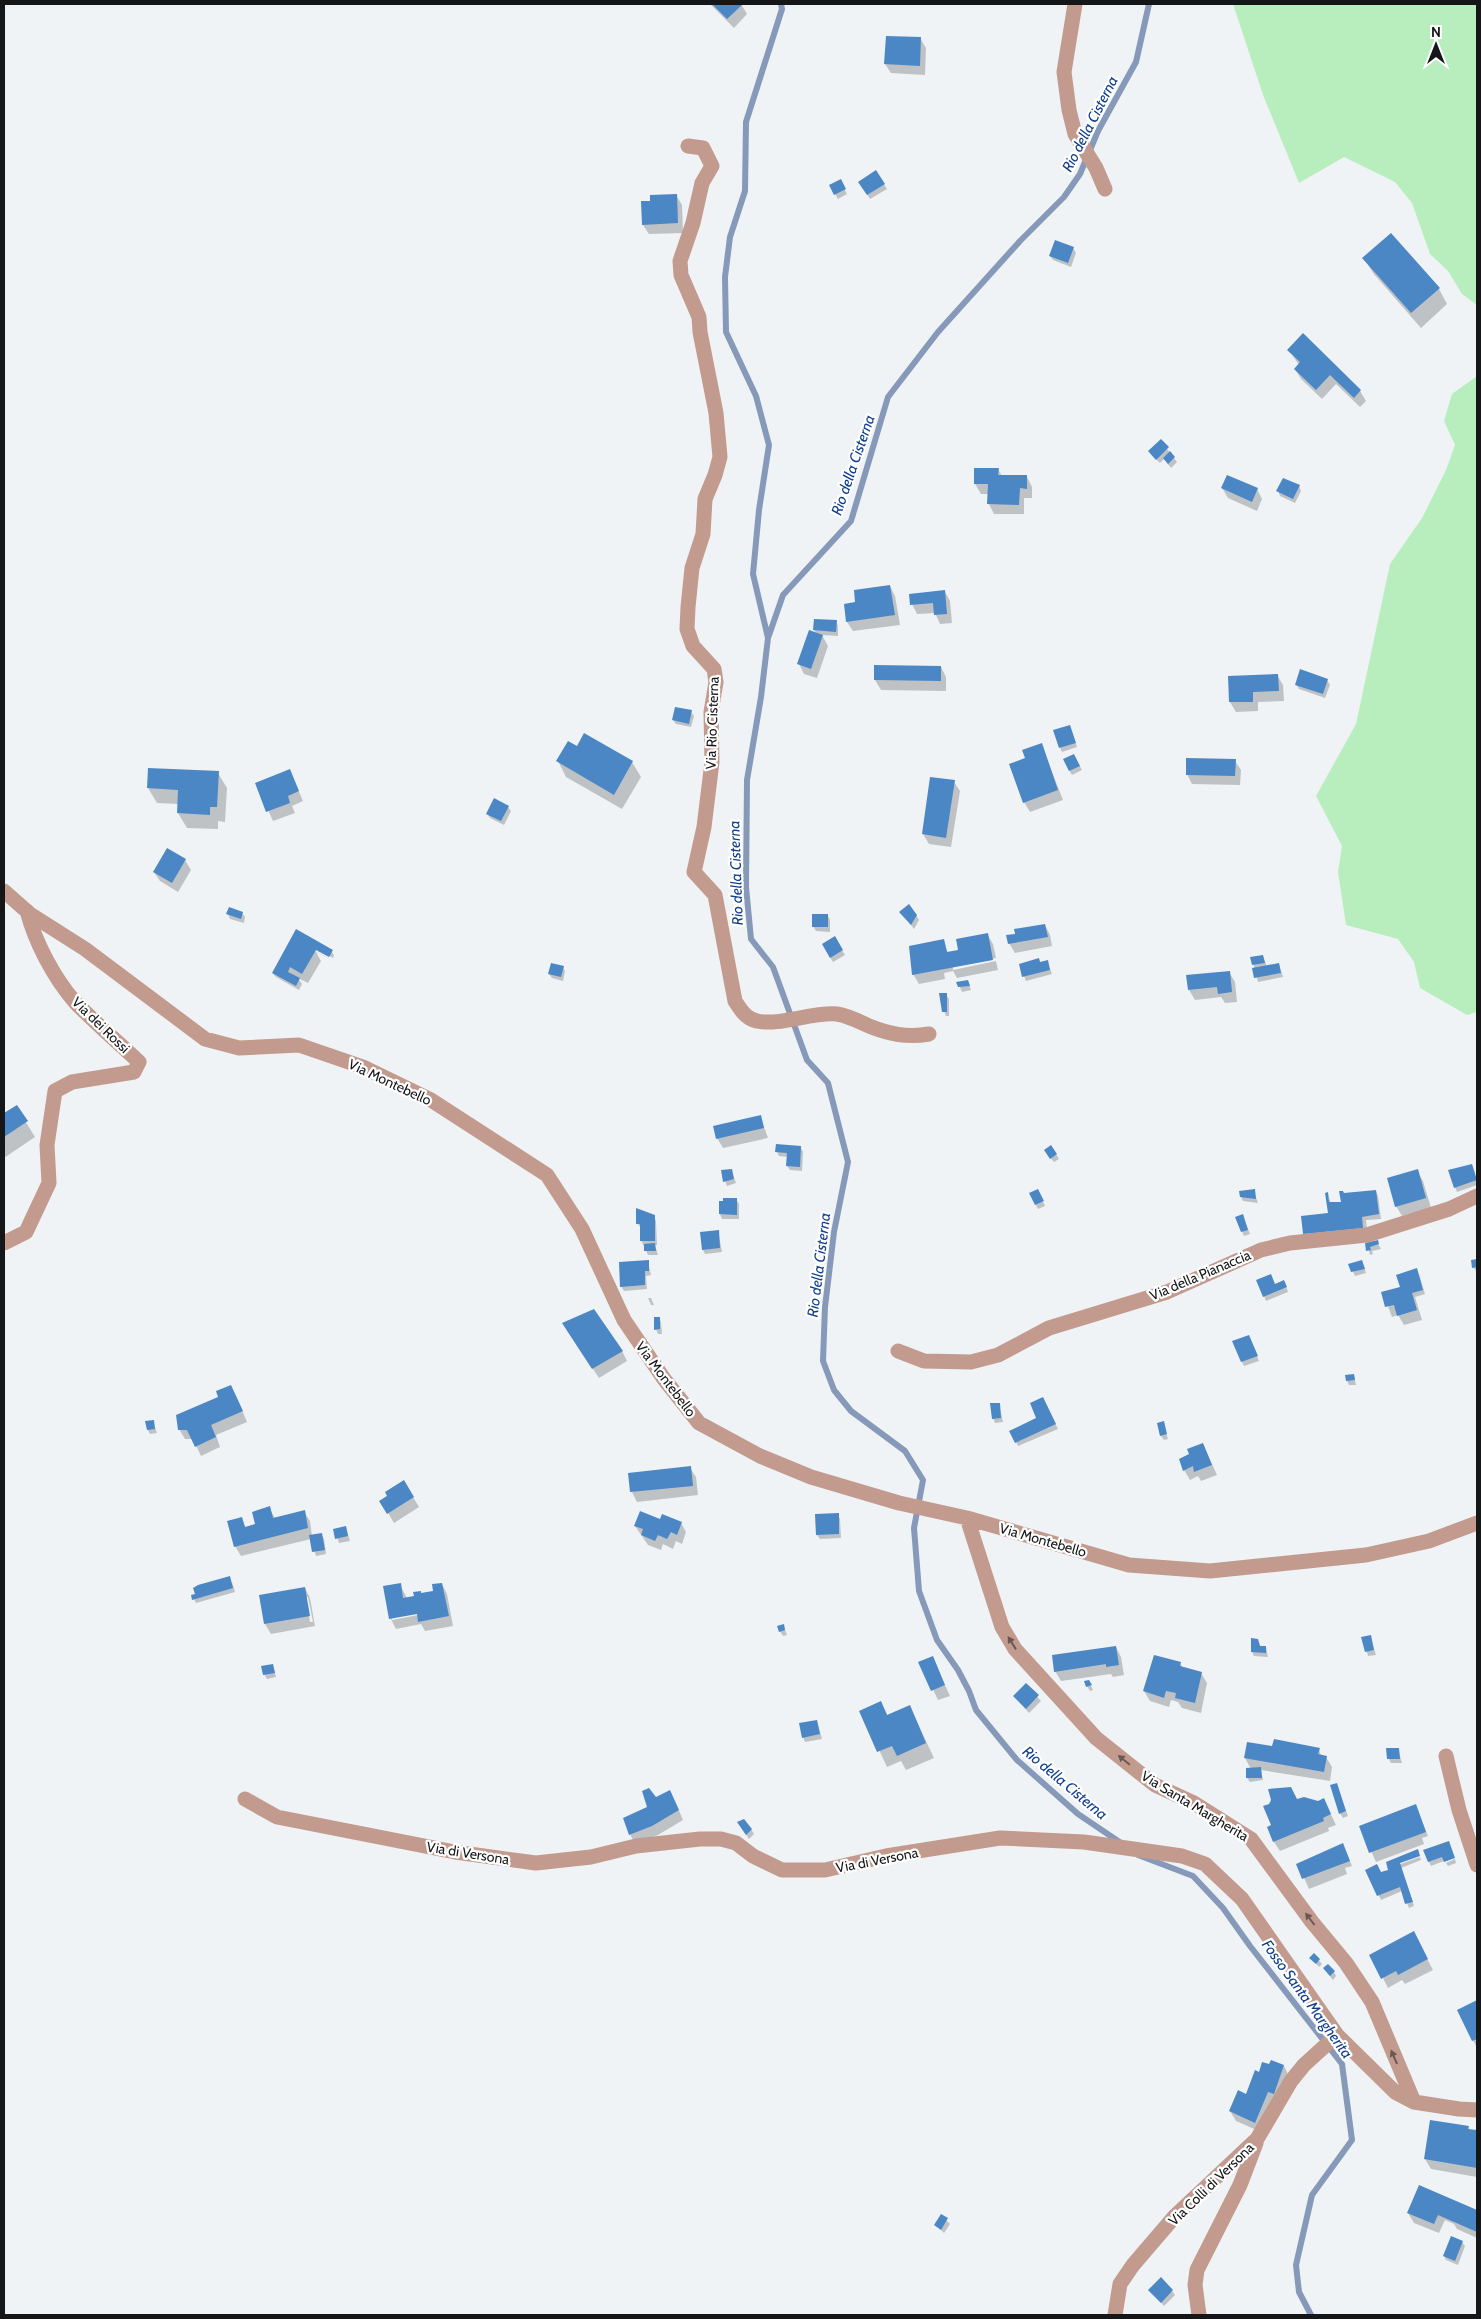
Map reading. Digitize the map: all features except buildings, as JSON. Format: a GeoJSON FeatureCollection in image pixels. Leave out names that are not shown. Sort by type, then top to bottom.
{"type":"FeatureCollection","features":[{"type":"Feature","properties":{"kind":"street"},"geometry":{"type":"LineString","coordinates":[[1075,4],[1064,72],[1075,134],[1096,168],[1104,189]]}},
{"type":"Feature","properties":{"kind":"street","name":"Via Rio Cisterna"},"geometry":{"type":"LineString","coordinates":[[688,146],[704,148],[712,166],[702,183],[693,222],[680,261],[680,275],[699,317],[716,413],[720,457],[715,476],[705,499],[703,534],[692,568],[688,606],[687,629],[693,646],[714,669],[716,682],[711,712],[712,762],[704,827],[694,872],[715,895],[735,1001],[743,1013],[754,1021],[766,1022],[808,1015],[849,1016],[892,1034],[912,1037],[929,1034]]}},
{"type":"Feature","properties":{"kind":"street","name":"Via Montebello"},"geometry":{"type":"LineString","coordinates":[[4,891],[27,911],[85,949],[205,1039],[239,1048],[299,1045],[363,1067],[431,1100],[547,1176],[582,1229],[624,1320],[664,1379],[699,1423],[760,1456],[811,1477],[899,1503],[967,1518],[1129,1565],[1210,1570],[1366,1555],[1429,1541],[1477,1523]]}},
{"type":"Feature","properties":{"kind":"street","name":"Via dei Rossi"},"geometry":{"type":"LineString","coordinates":[[4,1243],[26,1232],[49,1183],[47,1146],[55,1091],[72,1082],[134,1072],[139,1062],[74,1001],[43,950],[31,926],[27,911]]}},
{"type":"Feature","properties":{"kind":"street","name":"Via della Pianaccia"},"geometry":{"type":"LineString","coordinates":[[898,1352],[924,1362],[971,1362],[998,1354],[1049,1328],[1167,1292],[1261,1250],[1290,1244],[1368,1235],[1449,1209],[1477,1196]]}},
{"type":"Feature","properties":{"kind":"street","name":"Via Santa Margherita"},"geometry":{"type":"LineString","coordinates":[[967,1518],[1002,1627],[1014,1649],[1096,1738],[1155,1785],[1194,1803],[1251,1839],[1312,1922],[1346,1963],[1372,2002],[1414,2102]]}},
{"type":"Feature","properties":{"kind":"street"},"geometry":{"type":"LineString","coordinates":[[1446,1756],[1459,1810],[1477,1865]]}},
{"type":"Feature","properties":{"kind":"street","name":"Via di Versona"},"geometry":{"type":"LineString","coordinates":[[244,1799],[259,1809],[278,1816],[455,1852],[536,1863],[591,1856],[636,1846],[700,1839],[721,1839],[736,1843],[753,1856],[782,1870],[825,1870],[886,1856],[1000,1838],[1084,1842],[1182,1856],[1206,1864],[1242,1899],[1334,2037],[1395,2092],[1414,2102]]}},
{"type":"Feature","properties":{"kind":"street","name":"Via Colli di Versona"},"geometry":{"type":"LineString","coordinates":[[1115,2315],[1120,2284],[1133,2265],[1175,2216],[1257,2139],[1291,2082],[1334,2037]]}},
{"type":"Feature","properties":{"kind":"street"},"geometry":{"type":"LineString","coordinates":[[1414,2102],[1477,2110]]}},
{"type":"Feature","properties":{"kind":"street"},"geometry":{"type":"LineString","coordinates":[[1199,2315],[1195,2285],[1197,2270],[1240,2185],[1257,2139]]}},
{"type":"Feature","properties":{"kind":"green space"},"geometry":{"type":"Polygon","coordinates":[[[1233,4],[1477,4],[1477,305],[1462,294],[1448,271],[1430,254],[1412,203],[1395,182],[1344,157],[1299,183],[1263,95],[1233,4]]]}},
{"type":"Feature","properties":{"kind":"green space"},"geometry":{"type":"Polygon","coordinates":[[[1477,376],[1477,1012],[1467,1015],[1420,988],[1414,962],[1398,939],[1346,925],[1338,872],[1342,846],[1316,796],[1356,724],[1390,564],[1422,518],[1446,470],[1455,445],[1444,421],[1452,394],[1477,376]]]}},
{"type":"Feature","properties":{"kind":"waterway"},"geometry":{"type":"LineString","coordinates":[[768,638],[753,574],[759,510],[769,445],[756,396],[726,332],[725,277],[730,237],[745,191],[746,122],[782,9],[781,4]]}},
{"type":"Feature","properties":{"kind":"waterway","name":"Rio della Cisterna"},"geometry":{"type":"LineString","coordinates":[[1121,1843],[1078,1814],[1017,1760],[976,1710],[958,1670],[937,1640],[919,1591],[914,1528],[923,1480],[905,1451],[851,1411],[834,1390],[823,1361],[825,1307],[834,1232],[848,1162],[828,1083],[807,1060],[773,967],[751,939],[746,887],[747,780],[761,697],[768,638],[783,595],[851,521],[888,397],[938,332],[1020,241],[1064,197],[1080,174],[1098,131],[1136,62],[1149,4]]}},
{"type":"Feature","properties":{"kind":"waterway","name":"Fosso Santa Margherita"},"geometry":{"type":"LineString","coordinates":[[1138,1855],[1193,1876],[1223,1908],[1250,1946],[1342,2064],[1352,2140],[1312,2195],[1296,2265],[1299,2292],[1311,2315]]}}]}
